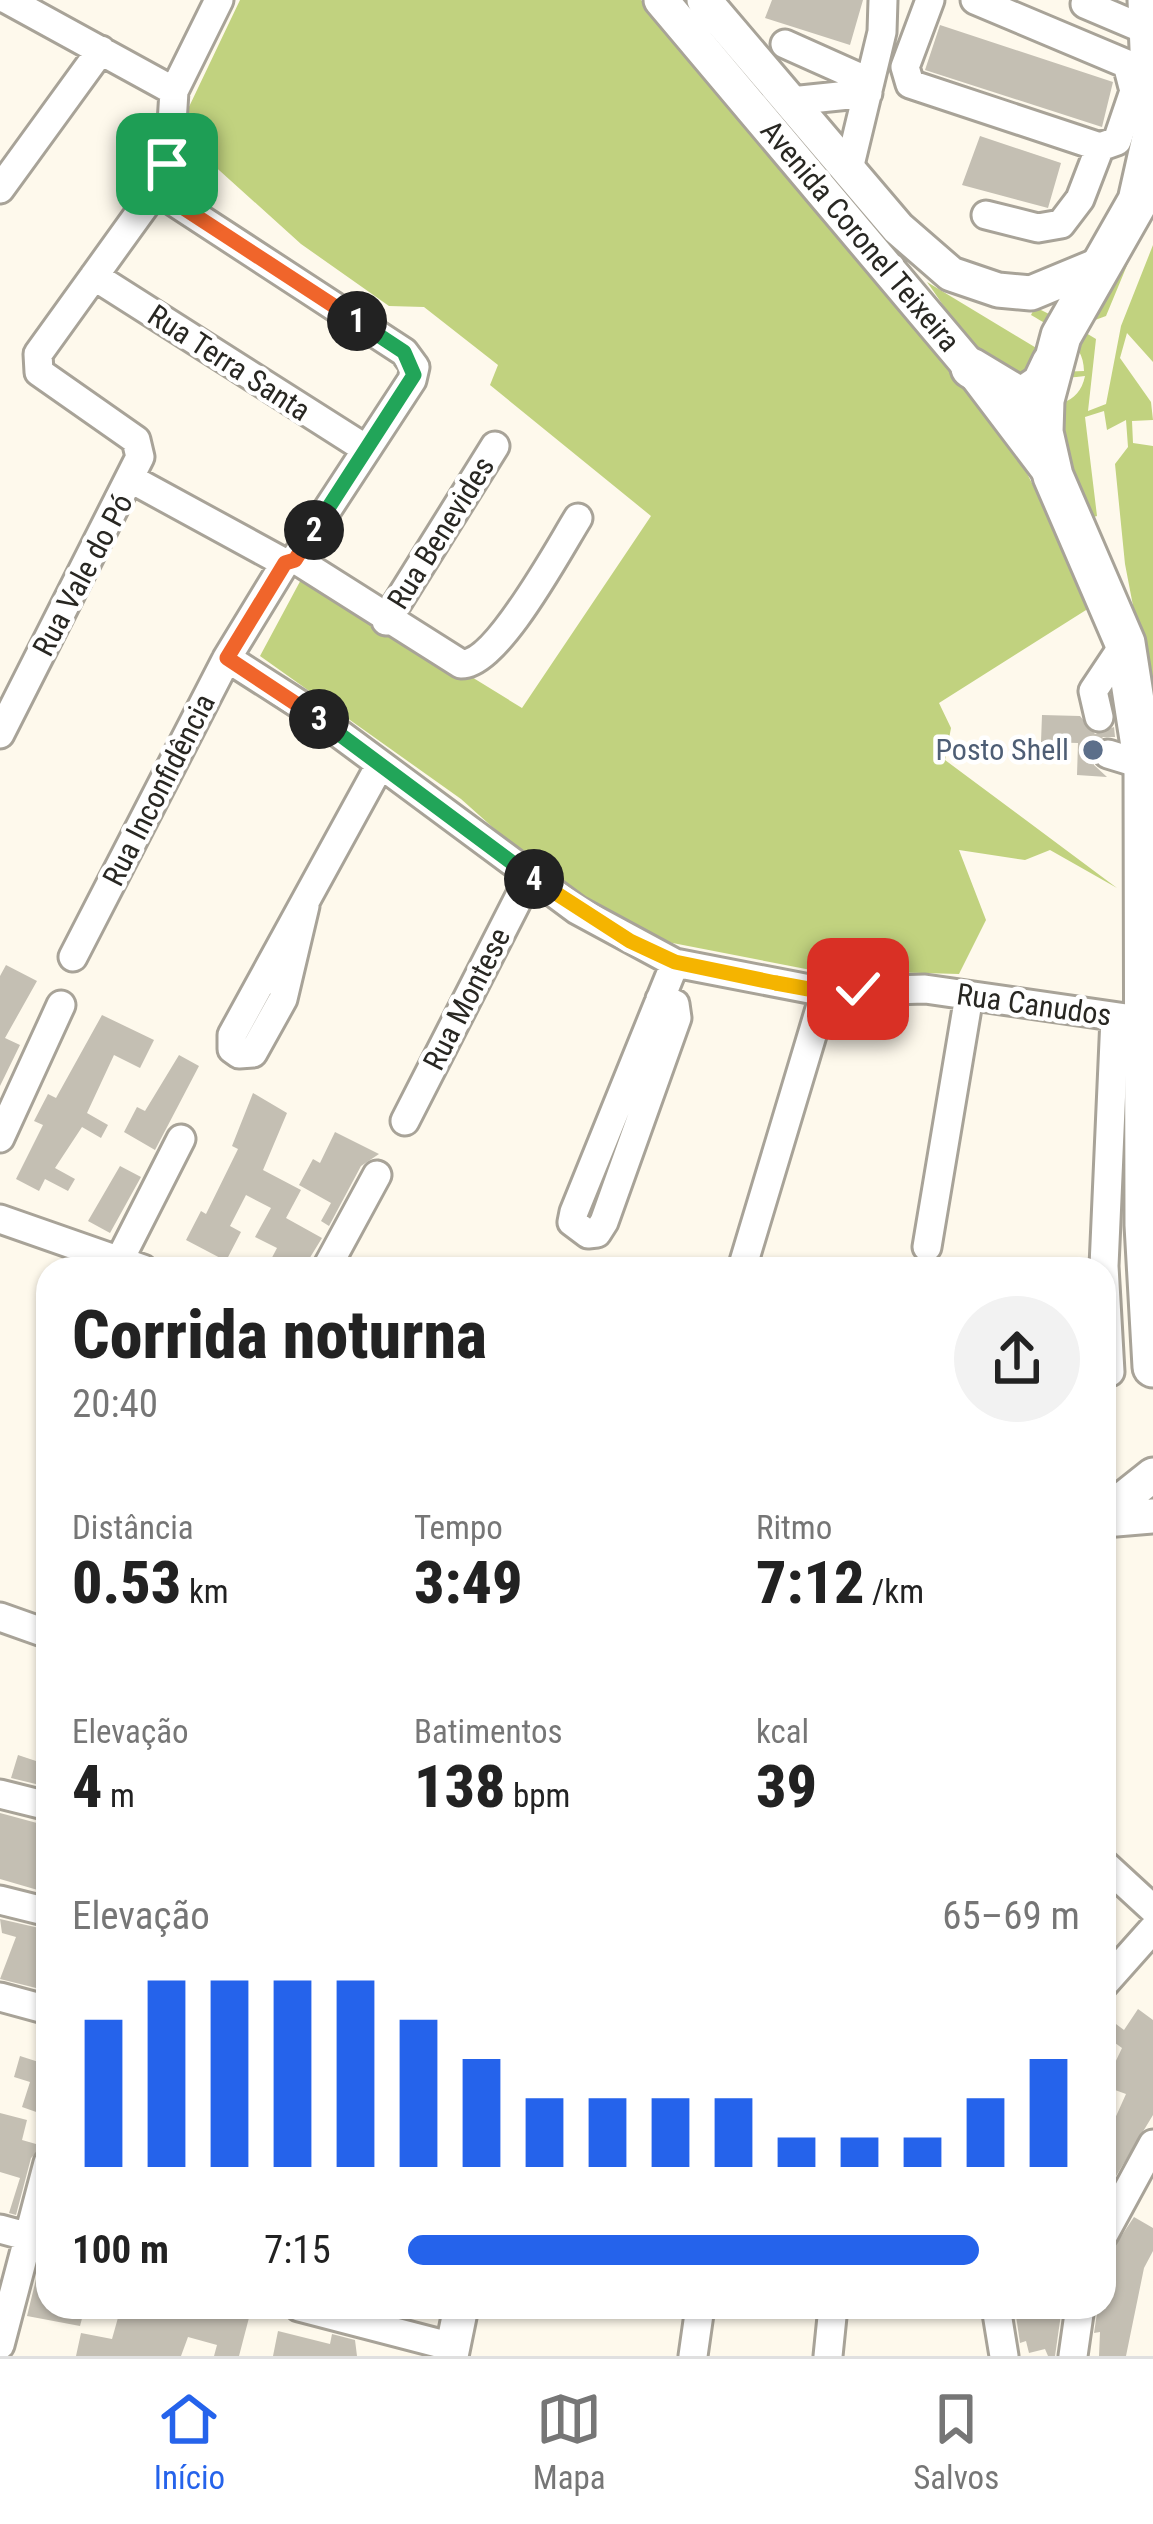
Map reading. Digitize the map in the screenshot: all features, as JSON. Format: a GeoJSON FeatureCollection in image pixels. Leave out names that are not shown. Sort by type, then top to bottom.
{"type":"FeatureCollection","features":[{"type":"Feature","properties":{"kind":"highway"},"geometry":{"type":"LineString","coordinates":[[1149,16],[1153,121]]}},
{"type":"Feature","properties":{"kind":"highway"},"geometry":{"type":"LineString","coordinates":[[1101,264],[1138,201],[1153,134]]}},
{"type":"Feature","properties":{"kind":"highway","name":"Avenida Coronel Teixeira"},"geometry":{"type":"LineString","coordinates":[[1101,264],[1052,363],[1043,432],[1053,476],[1125,643],[1131,1020],[1153,1367]]}},
{"type":"Feature","properties":{"kind":"highway"},"geometry":{"type":"LineString","coordinates":[[971,368],[1021,398],[1033,394],[1052,363]]}},
{"type":"Feature","properties":{"kind":"main road","name":"Avenida Coronel Teixeira"},"geometry":{"type":"LineString","coordinates":[[662,0],[971,368],[1053,476]]}},
{"type":"Feature","properties":{"kind":"main road","name":"Avenida Coronel Teixeira"},"geometry":{"type":"LineString","coordinates":[[704,0],[929,258],[969,282],[1031,293],[1101,264]]}},
{"type":"Feature","properties":{"kind":"main road"},"geometry":{"type":"LineString","coordinates":[[1116,1507],[1153,1475]]}},
{"type":"Feature","properties":{"kind":"main road"},"geometry":{"type":"LineString","coordinates":[[1116,1517],[1153,1516]]}},
{"type":"Feature","properties":{"kind":"main road"},"geometry":{"type":"LineString","coordinates":[[452,2351],[459,2319]]}},
{"type":"Feature","properties":{"kind":"street"},"geometry":{"type":"LineString","coordinates":[[8,0],[174,91]]}},
{"type":"Feature","properties":{"kind":"street"},"geometry":{"type":"LineString","coordinates":[[219,0],[174,91],[171,140],[156,190],[38,353],[37,363],[50,381],[136,440],[140,457],[133,480],[290,561],[461,664],[472,664],[494,647],[578,518]]}},
{"type":"Feature","properties":{"kind":"street","name":"Avenida Coronel Teixeira"},"geometry":{"type":"LineString","coordinates":[[849,169],[884,0]]}},
{"type":"Feature","properties":{"kind":"street"},"geometry":{"type":"LineString","coordinates":[[930,0],[905,67],[910,84],[1100,148],[1117,141],[1123,131],[1132,76],[1070,9]]}},
{"type":"Feature","properties":{"kind":"street"},"geometry":{"type":"LineString","coordinates":[[975,0],[1149,16]]}},
{"type":"Feature","properties":{"kind":"street"},"geometry":{"type":"LineString","coordinates":[[785,44],[869,87]]}},
{"type":"Feature","properties":{"kind":"street"},"geometry":{"type":"LineString","coordinates":[[0,189],[101,50]]}},
{"type":"Feature","properties":{"kind":"street","name":"Avenida Coronel Teixeira"},"geometry":{"type":"LineString","coordinates":[[791,101],[869,87]]}},
{"type":"Feature","properties":{"kind":"street"},"geometry":{"type":"LineString","coordinates":[[986,215],[1038,228],[1061,224],[1080,199],[1100,148]]}},
{"type":"Feature","properties":{"kind":"street","name":"Rua Inconfidência"},"geometry":{"type":"LineString","coordinates":[[73,957],[227,658],[412,380],[415,367],[404,352],[156,190]]}},
{"type":"Feature","properties":{"kind":"street","name":"Rua Terra Santa"},"geometry":{"type":"LineString","coordinates":[[94,275],[366,449]]}},
{"type":"Feature","properties":{"kind":"street","name":"Rua Benevides"},"geometry":{"type":"LineString","coordinates":[[386,621],[495,446]]}},
{"type":"Feature","properties":{"kind":"street","name":"Rua Vale do Pó"},"geometry":{"type":"LineString","coordinates":[[0,734],[133,480]]}},
{"type":"Feature","properties":{"kind":"street"},"geometry":{"type":"LineString","coordinates":[[1099,717],[1093,691],[1125,643]]}},
{"type":"Feature","properties":{"kind":"street","name":"Rua Canudos"},"geometry":{"type":"LineString","coordinates":[[227,658],[530,876],[630,941],[682,964],[825,992],[892,987],[1131,1020]]}},
{"type":"Feature","properties":{"kind":"street"},"geometry":{"type":"LineString","coordinates":[[305,906],[283,999],[253,1053],[239,1054],[232,1049],[232,1035],[380,765]]}},
{"type":"Feature","properties":{"kind":"street","name":"Rua Montese"},"geometry":{"type":"LineString","coordinates":[[405,1121],[530,876]]}},
{"type":"Feature","properties":{"kind":"street"},"geometry":{"type":"LineString","coordinates":[[668,1001],[677,1018],[604,1222],[597,1233],[578,1230],[572,1222],[581,1190],[682,964]]}},
{"type":"Feature","properties":{"kind":"street"},"geometry":{"type":"LineString","coordinates":[[745,1257],[825,992]]}},
{"type":"Feature","properties":{"kind":"street"},"geometry":{"type":"LineString","coordinates":[[927,1247],[969,996]]}},
{"type":"Feature","properties":{"kind":"street"},"geometry":{"type":"LineString","coordinates":[[0,1138],[61,1005]]}},
{"type":"Feature","properties":{"kind":"street"},"geometry":{"type":"LineString","coordinates":[[1105,1257],[1131,1020]]}},
{"type":"Feature","properties":{"kind":"street"},"geometry":{"type":"LineString","coordinates":[[134,1257],[181,1139]]}},
{"type":"Feature","properties":{"kind":"street"},"geometry":{"type":"LineString","coordinates":[[333,1257],[377,1175]]}},
{"type":"Feature","properties":{"kind":"street"},"geometry":{"type":"LineString","coordinates":[[0,1219],[108,1257]]}},
{"type":"Feature","properties":{"kind":"street"},"geometry":{"type":"LineString","coordinates":[[0,1617],[36,1630]]}},
{"type":"Feature","properties":{"kind":"street"},"geometry":{"type":"LineString","coordinates":[[0,1794],[36,1803]]}},
{"type":"Feature","properties":{"kind":"street"},"geometry":{"type":"LineString","coordinates":[[1116,1875],[1153,1910]]}},
{"type":"Feature","properties":{"kind":"street"},"geometry":{"type":"LineString","coordinates":[[0,1900],[36,1909]]}},
{"type":"Feature","properties":{"kind":"street"},"geometry":{"type":"LineString","coordinates":[[1116,1971],[1153,1929]]}},
{"type":"Feature","properties":{"kind":"street"},"geometry":{"type":"LineString","coordinates":[[0,1997],[36,2007]]}},
{"type":"Feature","properties":{"kind":"street"},"geometry":{"type":"LineString","coordinates":[[1116,2213],[1151,2152]]}},
{"type":"Feature","properties":{"kind":"street"},"geometry":{"type":"LineString","coordinates":[[0,2229],[36,2239]]}},
{"type":"Feature","properties":{"kind":"street"},"geometry":{"type":"LineString","coordinates":[[0,2345],[36,2246]]}},
{"type":"Feature","properties":{"kind":"street"},"geometry":{"type":"LineString","coordinates":[[341,2319],[452,2351]]}},
{"type":"Feature","properties":{"kind":"street"},"geometry":{"type":"LineString","coordinates":[[694,2356],[699,2319]]}},
{"type":"Feature","properties":{"kind":"street"},"geometry":{"type":"LineString","coordinates":[[828,2356],[832,2319]]}},
{"type":"Feature","properties":{"kind":"street"},"geometry":{"type":"LineString","coordinates":[[998,2319],[1004,2356]]}},
{"type":"Feature","properties":{"kind":"street"},"geometry":{"type":"LineString","coordinates":[[1073,2356],[1078,2319]]}},
{"type":"Feature","properties":{"kind":"green space"},"geometry":{"type":"Polygon","coordinates":[[[240,0],[641,0],[1010,440],[1094,605],[939,703],[951,728],[945,760],[1117,888],[1050,850],[1025,860],[959,850],[986,920],[959,974],[811,970],[652,939],[537,867],[461,799],[260,656],[304,574],[522,708],[651,516],[490,385],[498,365],[424,307],[389,306],[301,244],[189,143],[187,111],[240,0]]]}},
{"type":"Feature","properties":{"kind":"green space"},"geometry":{"type":"Polygon","coordinates":[[[1150,210],[1106,316],[1076,327],[1096,339],[1088,411],[1106,404],[1121,326],[1153,245],[1153,362],[1127,333],[1120,358],[1151,402],[1153,420],[1132,421],[1133,443],[1153,446],[1153,710],[1125,564],[1115,464],[1128,447],[1126,420],[1107,430],[1104,411],[1085,417],[1097,516],[1087,519],[1026,407],[1071,399],[1085,376],[1027,376],[989,360],[927,282],[1043,352],[1056,372],[1084,371],[1073,343],[1031,315],[1035,307],[1069,324],[1099,315],[1048,291],[1150,210]]]}},
{"type":"Feature","properties":{"kind":"building"},"geometry":{"type":"Polygon","coordinates":[[[772,0],[863,0],[850,45],[765,18],[772,0]]]}},
{"type":"Feature","properties":{"kind":"building"},"geometry":{"type":"Polygon","coordinates":[[[940,25],[1113,82],[1102,127],[925,70],[940,25]]]}},
{"type":"Feature","properties":{"kind":"building"},"geometry":{"type":"Polygon","coordinates":[[[980,136],[1061,163],[1048,208],[962,185],[980,136]]]}},
{"type":"Feature","properties":{"kind":"building","name":"Posto Shell"},"geometry":{"type":"Polygon","coordinates":[[[1042,715],[1080,716],[1095,734],[1114,727],[1115,737],[1103,737],[1091,750],[1094,765],[1107,777],[1077,775],[1078,743],[1041,742],[1042,715]]]}},
{"type":"Feature","properties":{"kind":"building"},"geometry":{"type":"Polygon","coordinates":[[[6,965],[37,981],[5,1038],[20,1045],[0,1086],[0,976],[6,965]]]}},
{"type":"Feature","properties":{"kind":"building"},"geometry":{"type":"Polygon","coordinates":[[[102,1015],[154,1040],[140,1068],[114,1055],[87,1113],[108,1125],[101,1138],[82,1127],[55,1168],[75,1179],[68,1191],[45,1179],[39,1191],[16,1179],[43,1125],[34,1121],[48,1094],[56,1098],[102,1015]]]}},
{"type":"Feature","properties":{"kind":"building"},"geometry":{"type":"Polygon","coordinates":[[[179,1055],[199,1066],[155,1150],[124,1132],[137,1107],[145,1111],[179,1055]]]}},
{"type":"Feature","properties":{"kind":"building"},"geometry":{"type":"Polygon","coordinates":[[[253,1093],[287,1113],[263,1170],[301,1190],[286,1218],[322,1238],[310,1257],[272,1257],[277,1248],[255,1237],[271,1208],[246,1195],[230,1226],[241,1232],[228,1257],[218,1257],[186,1240],[201,1211],[206,1214],[238,1149],[232,1146],[253,1093]]]}},
{"type":"Feature","properties":{"kind":"building"},"geometry":{"type":"Polygon","coordinates":[[[335,1132],[379,1154],[361,1166],[329,1226],[321,1221],[331,1203],[299,1185],[313,1159],[320,1163],[335,1132]]]}},
{"type":"Feature","properties":{"kind":"building"},"geometry":{"type":"Polygon","coordinates":[[[120,1166],[141,1177],[110,1233],[88,1221],[120,1166]]]}},
{"type":"Feature","properties":{"kind":"building"},"geometry":{"type":"Polygon","coordinates":[[[18,1755],[36,1761],[36,1784],[11,1778],[18,1755]]]}},
{"type":"Feature","properties":{"kind":"building"},"geometry":{"type":"Polygon","coordinates":[[[0,1813],[36,1823],[36,1890],[0,1879],[0,1813]]]}},
{"type":"Feature","properties":{"kind":"building"},"geometry":{"type":"Polygon","coordinates":[[[0,1919],[36,1927],[36,1988],[0,1979],[16,1937],[2,1933],[0,1919]]]}},
{"type":"Feature","properties":{"kind":"building"},"geometry":{"type":"Polygon","coordinates":[[[1138,2009],[1153,2020],[1153,2115],[1116,2176],[1116,2116],[1126,2094],[1116,2090],[1116,2061],[1122,2048],[1116,2044],[1116,2024],[1124,2030],[1138,2009]]]}},
{"type":"Feature","properties":{"kind":"building"},"geometry":{"type":"Polygon","coordinates":[[[20,2056],[36,2061],[36,2112],[22,2107],[30,2082],[14,2077],[20,2056]]]}},
{"type":"Feature","properties":{"kind":"building"},"geometry":{"type":"Polygon","coordinates":[[[0,2113],[27,2120],[22,2140],[36,2144],[16,2215],[9,2213],[20,2178],[0,2172],[0,2113]]]}},
{"type":"Feature","properties":{"kind":"building"},"geometry":{"type":"Polygon","coordinates":[[[1134,2217],[1153,2228],[1153,2251],[1144,2268],[1126,2356],[1099,2356],[1096,2319],[1116,2319],[1116,2244],[1134,2217]]]}},
{"type":"Feature","properties":{"kind":"building"},"geometry":{"type":"Polygon","coordinates":[[[36,2279],[36,2318],[27,2316],[36,2279]]]}},
{"type":"Feature","properties":{"kind":"building"},"geometry":{"type":"Polygon","coordinates":[[[43,2319],[82,2319],[80,2326],[43,2319]]]}},
{"type":"Feature","properties":{"kind":"building"},"geometry":{"type":"Polygon","coordinates":[[[118,2319],[249,2319],[239,2356],[214,2356],[217,2345],[188,2337],[181,2356],[76,2356],[81,2333],[112,2339],[118,2319]]]}},
{"type":"Feature","properties":{"kind":"building"},"geometry":{"type":"Polygon","coordinates":[[[1016,2319],[1060,2319],[1055,2356],[1048,2356],[1045,2349],[1029,2353],[1026,2341],[1020,2343],[1016,2319]]]}},
{"type":"Feature","properties":{"kind":"building"},"geometry":{"type":"Polygon","coordinates":[[[278,2331],[330,2344],[332,2334],[355,2340],[357,2356],[273,2356],[278,2331]]]}},
{"type":"Feature","properties":{"kind":"place","name":"Posto Shell"},"geometry":{"type":"Point","coordinates":[1093,750]}},
{"type":"Feature","properties":{"kind":"route"},"geometry":{"type":"LineString","coordinates":[[167,164],[156,190],[404,352],[415,367],[412,380],[295,560],[285,563],[227,658],[302,706],[577,910],[630,941],[690,966],[825,992],[858,989]]}}]}
